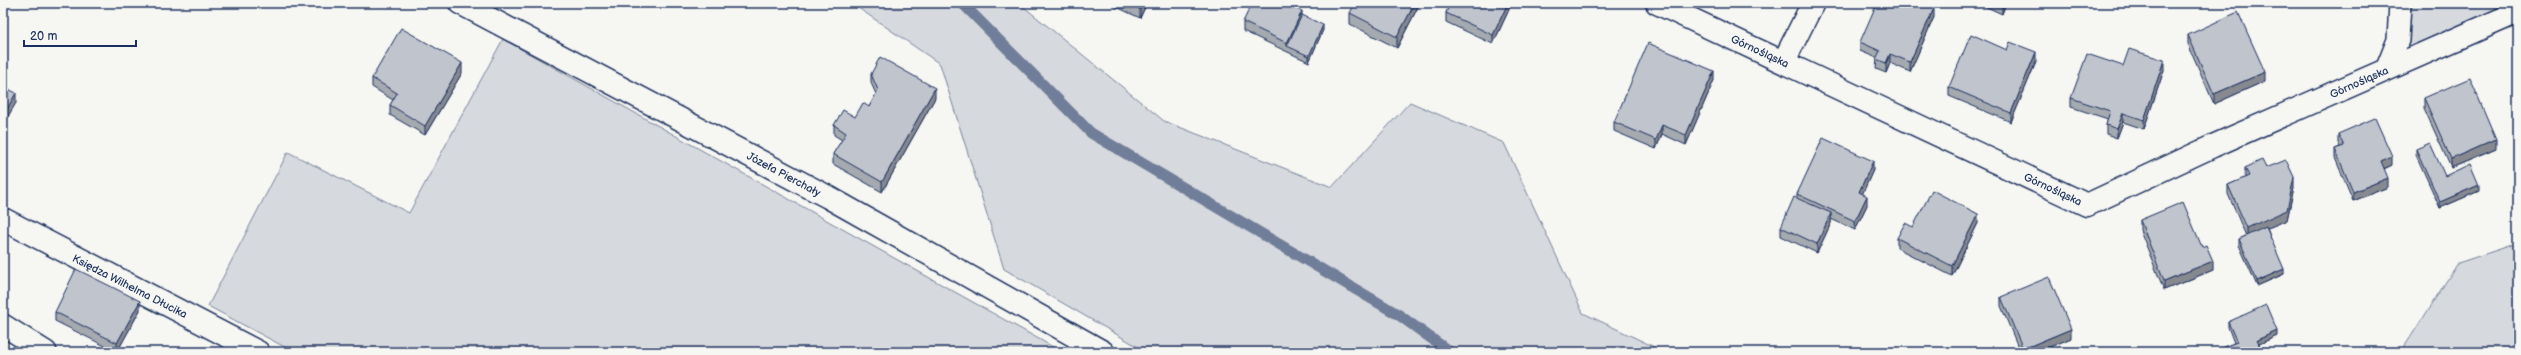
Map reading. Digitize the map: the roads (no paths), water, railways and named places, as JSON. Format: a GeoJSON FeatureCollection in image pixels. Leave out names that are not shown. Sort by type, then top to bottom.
{"type":"FeatureCollection","features":[{"type":"Feature","properties":{"kind":"street","name":"Józefa Pierchały"},"geometry":{"type":"LineString","coordinates":[[460,3],[828,197],[1103,352]]}},
{"type":"Feature","properties":{"kind":"street","name":"Górnośląska"},"geometry":{"type":"LineString","coordinates":[[1657,3],[1784,61],[2087,205],[2518,12]]}},
{"type":"Feature","properties":{"kind":"street"},"geometry":{"type":"LineString","coordinates":[[1784,61],[1813,3]]}},
{"type":"Feature","properties":{"kind":"street"},"geometry":{"type":"LineString","coordinates":[[2510,3],[2518,7]]}},
{"type":"Feature","properties":{"kind":"street","name":"Księdza Wilhelma Dłucika"},"geometry":{"type":"LineString","coordinates":[[3,219],[258,352]]}},
{"type":"Feature","properties":{"kind":"lane"},"geometry":{"type":"LineString","coordinates":[[2386,70],[2398,40],[2400,3]]}},
{"type":"Feature","properties":{"kind":"lane"},"geometry":{"type":"LineString","coordinates":[[3,325],[46,352]]}},
{"type":"Feature","properties":{"kind":"waterway"},"geometry":{"type":"LineString","coordinates":[[962,3],[1091,133],[1399,315],[1450,352]]}}]}
